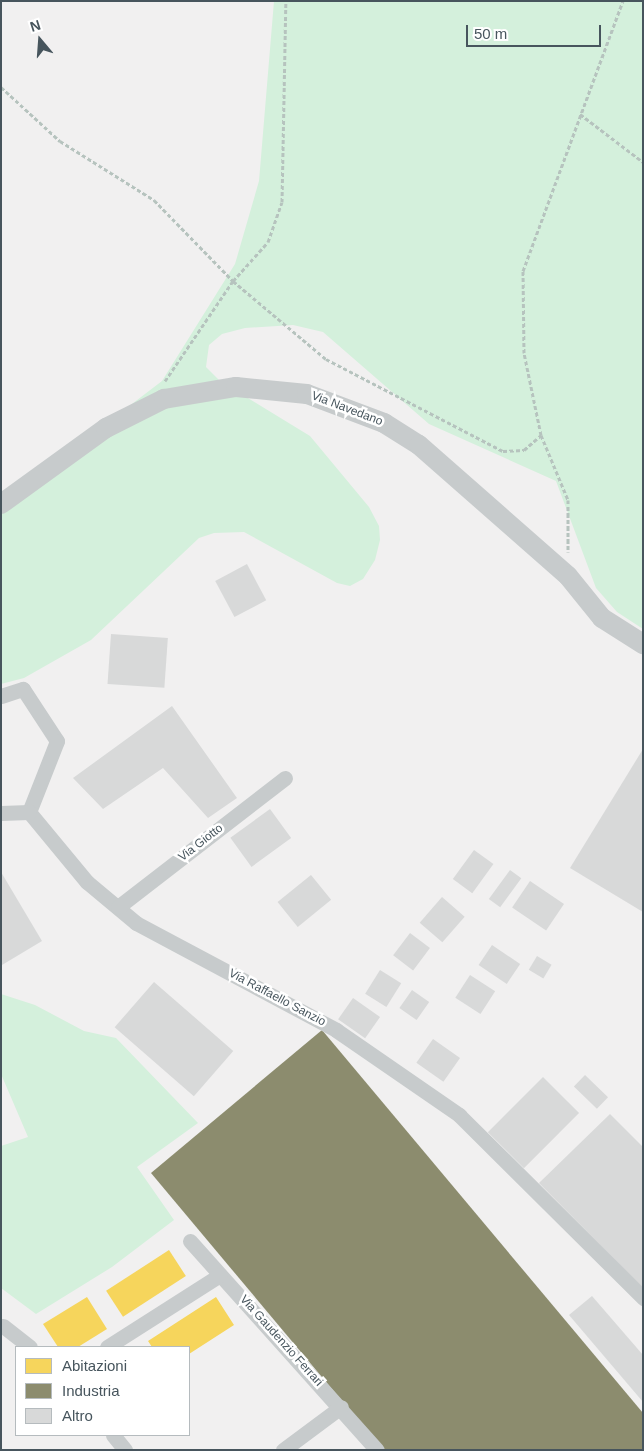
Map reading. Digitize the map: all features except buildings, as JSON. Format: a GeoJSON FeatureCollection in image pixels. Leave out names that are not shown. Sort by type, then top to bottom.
{"type":"FeatureCollection","features":[{"type":"Feature","properties":{"kind":"street","name":"Via Navedano"},"geometry":{"type":"LineString","coordinates":[[1,504],[106,428],[164,399],[236,387],[307,394],[351,408],[419,445],[568,576],[602,618],[643,644]]}},
{"type":"Feature","properties":{"kind":"street"},"geometry":{"type":"LineString","coordinates":[[1,696],[23,689],[57,741],[29,812],[1,813]]}},
{"type":"Feature","properties":{"kind":"street","name":"Via Giotto"},"geometry":{"type":"LineString","coordinates":[[118,907],[285,778]]}},
{"type":"Feature","properties":{"kind":"street","name":"Via Raffaello Sanzio"},"geometry":{"type":"LineString","coordinates":[[29,812],[87,882],[136,923],[336,1030],[459,1115],[643,1298]]}},
{"type":"Feature","properties":{"kind":"street","name":"Via Gaudenzio Ferrari"},"geometry":{"type":"LineString","coordinates":[[190,1241],[341,1407],[377,1450]]}},
{"type":"Feature","properties":{"kind":"street"},"geometry":{"type":"LineString","coordinates":[[109,1346],[220,1274]]}},
{"type":"Feature","properties":{"kind":"street"},"geometry":{"type":"LineString","coordinates":[[2,1326],[29,1346]]}},
{"type":"Feature","properties":{"kind":"street"},"geometry":{"type":"LineString","coordinates":[[283,1450],[341,1407]]}},
{"type":"Feature","properties":{"kind":"street"},"geometry":{"type":"LineString","coordinates":[[114,1436],[125,1450]]}},
{"type":"Feature","properties":{"kind":"path"},"geometry":{"type":"LineString","coordinates":[[164,399],[165,379],[233,280],[268,242],[282,202],[286,1]]}},
{"type":"Feature","properties":{"kind":"path"},"geometry":{"type":"LineString","coordinates":[[568,576],[568,500],[541,435],[524,353],[523,271],[623,1]]}},
{"type":"Feature","properties":{"kind":"path"},"geometry":{"type":"LineString","coordinates":[[1,87],[60,141],[154,200],[233,280],[326,358],[504,451],[524,450],[541,435]]}},
{"type":"Feature","properties":{"kind":"path"},"geometry":{"type":"LineString","coordinates":[[580,114],[643,162]]}},
{"type":"Feature","properties":{"kind":"green space"},"geometry":{"type":"Polygon","coordinates":[[[274,1],[643,1],[643,629],[617,612],[596,588],[556,481],[429,424],[323,332],[293,325],[245,328],[222,334],[209,345],[206,367],[220,381],[310,436],[369,507],[379,526],[380,540],[375,560],[363,579],[350,586],[337,583],[244,532],[214,533],[199,538],[91,640],[24,678],[1,684],[1,504],[162,381],[235,264],[259,181],[274,1]]]}},
{"type":"Feature","properties":{"kind":"green space"},"geometry":{"type":"Polygon","coordinates":[[[1,994],[35,1005],[84,1031],[116,1038],[198,1123],[137,1167],[174,1220],[112,1267],[36,1314],[1,1288],[1,1146],[28,1137],[1,1074],[1,994]]]}}]}
